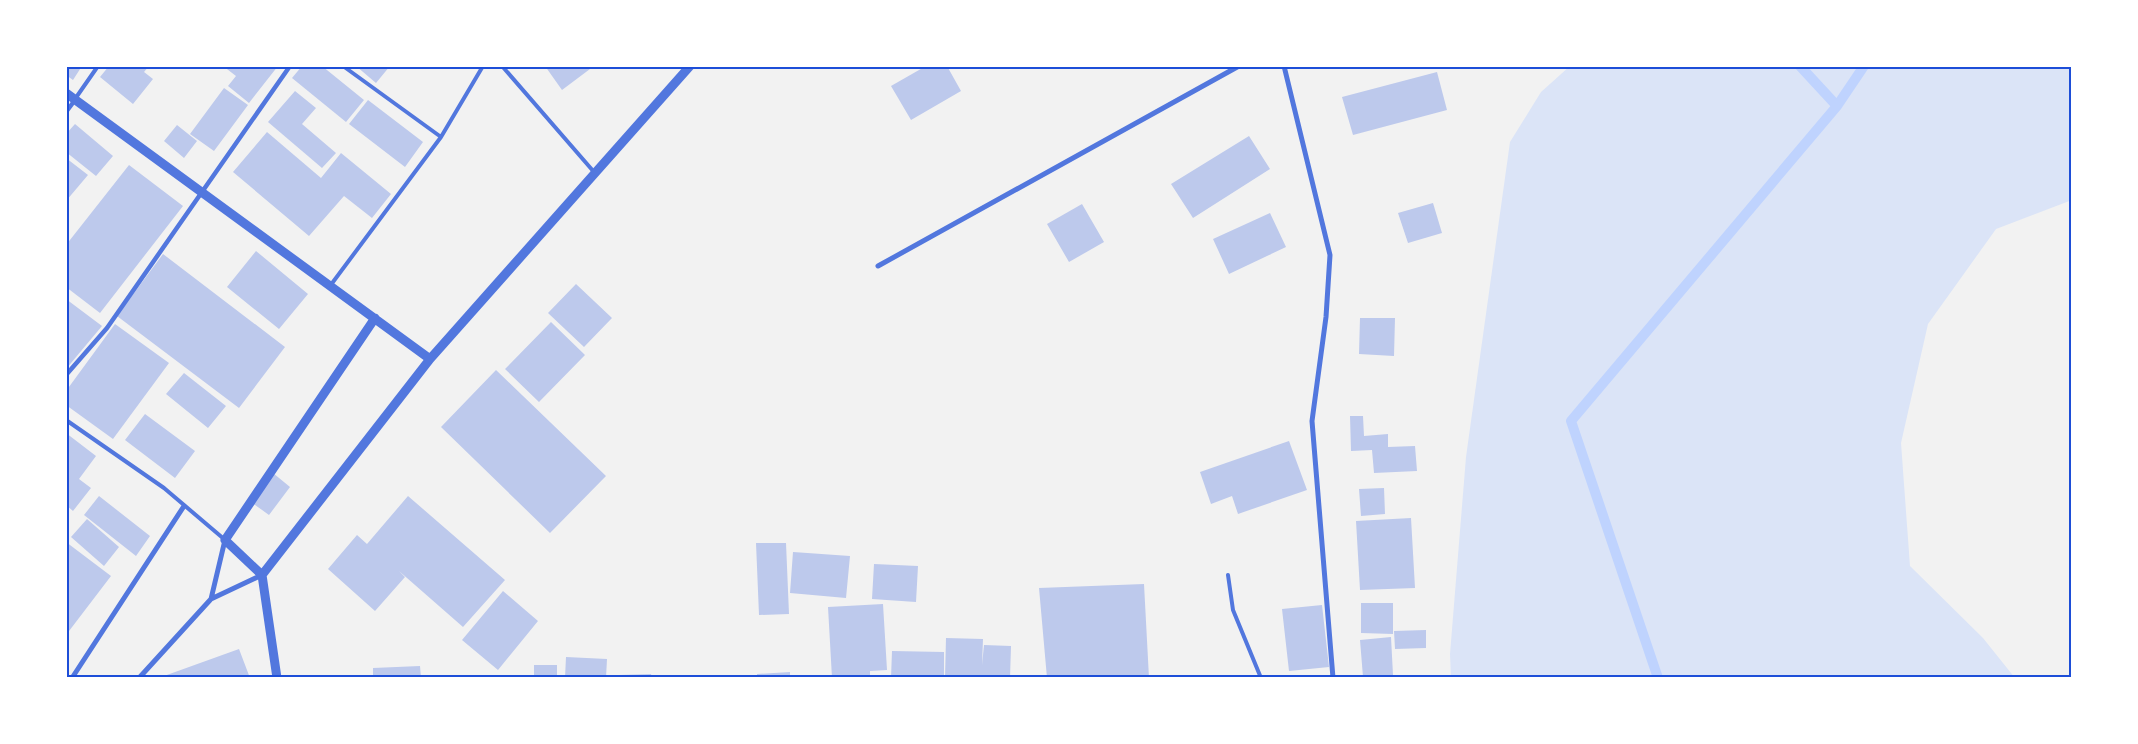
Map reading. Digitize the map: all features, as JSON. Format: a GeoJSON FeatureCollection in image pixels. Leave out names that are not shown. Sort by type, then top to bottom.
{"type":"FeatureCollection","features":[{"type":"Feature","properties":{"kind":"street"},"geometry":{"type":"LineString","coordinates":[[66,375],[107,328],[290,66]]}},
{"type":"Feature","properties":{"kind":"street"},"geometry":{"type":"LineString","coordinates":[[139,678],[211,599],[262,575],[430,359],[690,66]]}},
{"type":"Feature","properties":{"kind":"street"},"geometry":{"type":"LineString","coordinates":[[878,266],[1239,66]]}},
{"type":"Feature","properties":{"kind":"street"},"geometry":{"type":"LineString","coordinates":[[1284,66],[1330,255],[1326,317],[1312,421],[1332,678]]}},
{"type":"Feature","properties":{"kind":"street"},"geometry":{"type":"LineString","coordinates":[[66,93],[430,359]]}},
{"type":"Feature","properties":{"kind":"street"},"geometry":{"type":"LineString","coordinates":[[66,112],[75,100]]}},
{"type":"Feature","properties":{"kind":"street"},"geometry":{"type":"LineString","coordinates":[[211,599],[224,540],[375,318]]}},
{"type":"Feature","properties":{"kind":"street"},"geometry":{"type":"LineString","coordinates":[[72,678],[184,506]]}},
{"type":"Feature","properties":{"kind":"street"},"geometry":{"type":"LineString","coordinates":[[224,540],[262,575],[277,678]]}},
{"type":"Feature","properties":{"kind":"lane"},"geometry":{"type":"LineString","coordinates":[[75,100],[98,66]]}},
{"type":"Feature","properties":{"kind":"lane"},"geometry":{"type":"LineString","coordinates":[[343,66],[441,138]]}},
{"type":"Feature","properties":{"kind":"lane"},"geometry":{"type":"LineString","coordinates":[[330,286],[441,138],[483,66]]}},
{"type":"Feature","properties":{"kind":"lane"},"geometry":{"type":"LineString","coordinates":[[502,66],[595,173]]}},
{"type":"Feature","properties":{"kind":"lane"},"geometry":{"type":"LineString","coordinates":[[66,420],[164,488],[224,540]]}},
{"type":"Feature","properties":{"kind":"lane"},"geometry":{"type":"LineString","coordinates":[[1228,575],[1233,610],[1261,678]]}},
{"type":"Feature","properties":{"kind":"shaded area"},"geometry":{"type":"Polygon","coordinates":[[[1570,66],[2072,66],[2072,200],[1996,229],[1928,324],[1901,443],[1910,566],[1983,638],[2015,678],[1451,678],[1450,654],[1466,457],[1510,142],[1541,92],[1570,66]]]}},
{"type":"Feature","properties":{"kind":"building"},"geometry":{"type":"Polygon","coordinates":[[[66,66],[82,66],[73,80],[66,75],[66,66]]]}},
{"type":"Feature","properties":{"kind":"building"},"geometry":{"type":"Polygon","coordinates":[[[109,66],[149,66],[144,72],[153,79],[133,104],[100,77],[109,66]]]}},
{"type":"Feature","properties":{"kind":"building"},"geometry":{"type":"Polygon","coordinates":[[[223,66],[278,66],[249,103],[228,86],[236,76],[223,66]]]}},
{"type":"Feature","properties":{"kind":"building"},"geometry":{"type":"Polygon","coordinates":[[[302,66],[322,66],[364,100],[346,122],[292,78],[302,66]]]}},
{"type":"Feature","properties":{"kind":"building"},"geometry":{"type":"Polygon","coordinates":[[[356,66],[390,66],[376,83],[356,66]]]}},
{"type":"Feature","properties":{"kind":"building"},"geometry":{"type":"Polygon","coordinates":[[[545,66],[594,66],[562,90],[545,66]]]}},
{"type":"Feature","properties":{"kind":"building"},"geometry":{"type":"Polygon","coordinates":[[[926,66],[947,66],[961,91],[911,120],[891,86],[926,66]]]}},
{"type":"Feature","properties":{"kind":"building"},"geometry":{"type":"Polygon","coordinates":[[[1437,72],[1447,110],[1353,135],[1342,97],[1437,72]]]}},
{"type":"Feature","properties":{"kind":"building"},"geometry":{"type":"Polygon","coordinates":[[[224,88],[248,105],[214,151],[190,134],[224,88]]]}},
{"type":"Feature","properties":{"kind":"building"},"geometry":{"type":"Polygon","coordinates":[[[295,91],[316,108],[302,124],[336,153],[322,168],[268,122],[295,91]]]}},
{"type":"Feature","properties":{"kind":"building"},"geometry":{"type":"Polygon","coordinates":[[[368,100],[423,142],[405,167],[349,124],[368,100]]]}},
{"type":"Feature","properties":{"kind":"building"},"geometry":{"type":"Polygon","coordinates":[[[75,124],[113,156],[96,176],[66,152],[66,134],[75,124]]]}},
{"type":"Feature","properties":{"kind":"building"},"geometry":{"type":"Polygon","coordinates":[[[177,125],[197,141],[184,158],[164,141],[177,125]]]}},
{"type":"Feature","properties":{"kind":"building"},"geometry":{"type":"Polygon","coordinates":[[[267,132],[321,178],[341,153],[391,194],[372,218],[344,196],[309,236],[233,172],[267,132]]]}},
{"type":"Feature","properties":{"kind":"building"},"geometry":{"type":"Polygon","coordinates":[[[1249,136],[1270,169],[1193,218],[1171,184],[1249,136]]]}},
{"type":"Feature","properties":{"kind":"building"},"geometry":{"type":"Polygon","coordinates":[[[66,158],[88,175],[66,201],[66,158]]]}},
{"type":"Feature","properties":{"kind":"building"},"geometry":{"type":"Polygon","coordinates":[[[129,165],[183,206],[100,313],[66,287],[66,245],[129,165]]]}},
{"type":"Feature","properties":{"kind":"building"},"geometry":{"type":"Polygon","coordinates":[[[1433,203],[1442,233],[1408,243],[1398,213],[1433,203]]]}},
{"type":"Feature","properties":{"kind":"building"},"geometry":{"type":"Polygon","coordinates":[[[1082,204],[1104,242],[1069,262],[1047,224],[1082,204]]]}},
{"type":"Feature","properties":{"kind":"building"},"geometry":{"type":"Polygon","coordinates":[[[1270,213],[1286,247],[1229,274],[1213,239],[1270,213]]]}},
{"type":"Feature","properties":{"kind":"building"},"geometry":{"type":"Polygon","coordinates":[[[256,251],[308,294],[279,329],[227,287],[256,251]]]}},
{"type":"Feature","properties":{"kind":"building"},"geometry":{"type":"Polygon","coordinates":[[[163,254],[285,347],[239,408],[117,316],[163,254]]]}},
{"type":"Feature","properties":{"kind":"building"},"geometry":{"type":"Polygon","coordinates":[[[576,284],[612,318],[584,347],[548,313],[576,284]]]}},
{"type":"Feature","properties":{"kind":"building"},"geometry":{"type":"Polygon","coordinates":[[[66,299],[102,326],[66,369],[66,299]]]}},
{"type":"Feature","properties":{"kind":"building"},"geometry":{"type":"Polygon","coordinates":[[[1360,318],[1395,318],[1394,356],[1359,354],[1360,318]]]}},
{"type":"Feature","properties":{"kind":"building"},"geometry":{"type":"Polygon","coordinates":[[[551,322],[585,355],[539,402],[505,369],[551,322]]]}},
{"type":"Feature","properties":{"kind":"building"},"geometry":{"type":"Polygon","coordinates":[[[115,324],[169,363],[113,439],[66,405],[66,391],[115,324]]]}},
{"type":"Feature","properties":{"kind":"building"},"geometry":{"type":"Polygon","coordinates":[[[496,370],[606,476],[550,533],[441,427],[496,370]]]}},
{"type":"Feature","properties":{"kind":"building"},"geometry":{"type":"Polygon","coordinates":[[[184,373],[226,406],[208,428],[166,394],[184,373]]]}},
{"type":"Feature","properties":{"kind":"building"},"geometry":{"type":"Polygon","coordinates":[[[145,414],[195,451],[175,478],[125,440],[145,414]]]}},
{"type":"Feature","properties":{"kind":"building"},"geometry":{"type":"Polygon","coordinates":[[[1350,416],[1363,416],[1364,436],[1388,434],[1388,447],[1415,446],[1417,471],[1374,473],[1372,450],[1351,451],[1350,416]]]}},
{"type":"Feature","properties":{"kind":"building"},"geometry":{"type":"Polygon","coordinates":[[[66,433],[96,456],[79,479],[91,488],[73,511],[66,505],[66,433]]]}},
{"type":"Feature","properties":{"kind":"building"},"geometry":{"type":"Polygon","coordinates":[[[1289,441],[1307,490],[1238,514],[1232,496],[1211,504],[1200,472],[1289,441]]]}},
{"type":"Feature","properties":{"kind":"building"},"geometry":{"type":"Polygon","coordinates":[[[273,473],[290,487],[269,515],[251,502],[273,473]]]}},
{"type":"Feature","properties":{"kind":"building"},"geometry":{"type":"Polygon","coordinates":[[[1384,488],[1385,514],[1361,516],[1359,489],[1384,488]]]}},
{"type":"Feature","properties":{"kind":"building"},"geometry":{"type":"Polygon","coordinates":[[[99,496],[150,536],[136,556],[84,515],[99,496]]]}},
{"type":"Feature","properties":{"kind":"building"},"geometry":{"type":"Polygon","coordinates":[[[408,496],[505,580],[463,627],[399,571],[405,577],[375,611],[328,569],[357,535],[367,544],[408,496]]]}},
{"type":"Feature","properties":{"kind":"building"},"geometry":{"type":"Polygon","coordinates":[[[1411,518],[1415,588],[1360,590],[1356,521],[1411,518]]]}},
{"type":"Feature","properties":{"kind":"building"},"geometry":{"type":"Polygon","coordinates":[[[87,519],[119,547],[104,566],[71,537],[87,519]]]}},
{"type":"Feature","properties":{"kind":"building"},"geometry":{"type":"Polygon","coordinates":[[[66,542],[111,576],[66,635],[66,542]]]}},
{"type":"Feature","properties":{"kind":"building"},"geometry":{"type":"Polygon","coordinates":[[[756,543],[786,543],[789,614],[759,615],[756,543]]]}},
{"type":"Feature","properties":{"kind":"building"},"geometry":{"type":"Polygon","coordinates":[[[793,552],[850,556],[846,598],[790,593],[793,552]]]}},
{"type":"Feature","properties":{"kind":"building"},"geometry":{"type":"Polygon","coordinates":[[[874,564],[918,566],[916,602],[872,599],[874,564]]]}},
{"type":"Feature","properties":{"kind":"building"},"geometry":{"type":"Polygon","coordinates":[[[1144,584],[1149,678],[1047,678],[1039,588],[1144,584]]]}},
{"type":"Feature","properties":{"kind":"building"},"geometry":{"type":"Polygon","coordinates":[[[503,591],[538,621],[498,670],[462,640],[503,591]]]}},
{"type":"Feature","properties":{"kind":"building"},"geometry":{"type":"Polygon","coordinates":[[[1361,603],[1393,603],[1393,634],[1361,633],[1361,603]]]}},
{"type":"Feature","properties":{"kind":"building"},"geometry":{"type":"Polygon","coordinates":[[[883,604],[887,670],[870,671],[870,678],[832,678],[828,607],[883,604]]]}},
{"type":"Feature","properties":{"kind":"building"},"geometry":{"type":"Polygon","coordinates":[[[1322,605],[1329,667],[1289,671],[1282,609],[1322,605]]]}},
{"type":"Feature","properties":{"kind":"building"},"geometry":{"type":"Polygon","coordinates":[[[1426,630],[1426,648],[1395,649],[1394,631],[1426,630]]]}},
{"type":"Feature","properties":{"kind":"building"},"geometry":{"type":"Polygon","coordinates":[[[1391,637],[1393,675],[1363,677],[1360,640],[1391,637]]]}},
{"type":"Feature","properties":{"kind":"building"},"geometry":{"type":"Polygon","coordinates":[[[946,638],[983,639],[982,665],[984,645],[1011,646],[1010,678],[945,678],[946,638]]]}},
{"type":"Feature","properties":{"kind":"building"},"geometry":{"type":"Polygon","coordinates":[[[239,649],[250,678],[165,678],[164,676],[239,649]]]}},
{"type":"Feature","properties":{"kind":"building"},"geometry":{"type":"Polygon","coordinates":[[[892,651],[944,652],[944,678],[891,678],[892,651]]]}},
{"type":"Feature","properties":{"kind":"building"},"geometry":{"type":"Polygon","coordinates":[[[566,657],[607,659],[606,678],[565,678],[566,657]]]}},
{"type":"Feature","properties":{"kind":"building"},"geometry":{"type":"Polygon","coordinates":[[[534,665],[557,665],[557,678],[534,678],[534,665]]]}},
{"type":"Feature","properties":{"kind":"building"},"geometry":{"type":"Polygon","coordinates":[[[420,666],[421,678],[373,678],[373,668],[420,666]]]}},
{"type":"Feature","properties":{"kind":"building"},"geometry":{"type":"Polygon","coordinates":[[[790,672],[790,678],[757,678],[757,674],[790,672]]]}},
{"type":"Feature","properties":{"kind":"building"},"geometry":{"type":"Polygon","coordinates":[[[651,674],[652,678],[620,678],[619,675],[651,674]]]}},
{"type":"Feature","properties":{"kind":"building"},"geometry":{"type":"Polygon","coordinates":[[[515,675],[531,676],[531,678],[515,678],[515,675]]]}},
{"type":"Feature","properties":{"kind":"waterway"},"geometry":{"type":"LineString","coordinates":[[1800,66],[1837,106]]}},
{"type":"Feature","properties":{"kind":"waterway"},"geometry":{"type":"LineString","coordinates":[[1658,678],[1571,421],[1837,106],[1864,66]]}}]}
